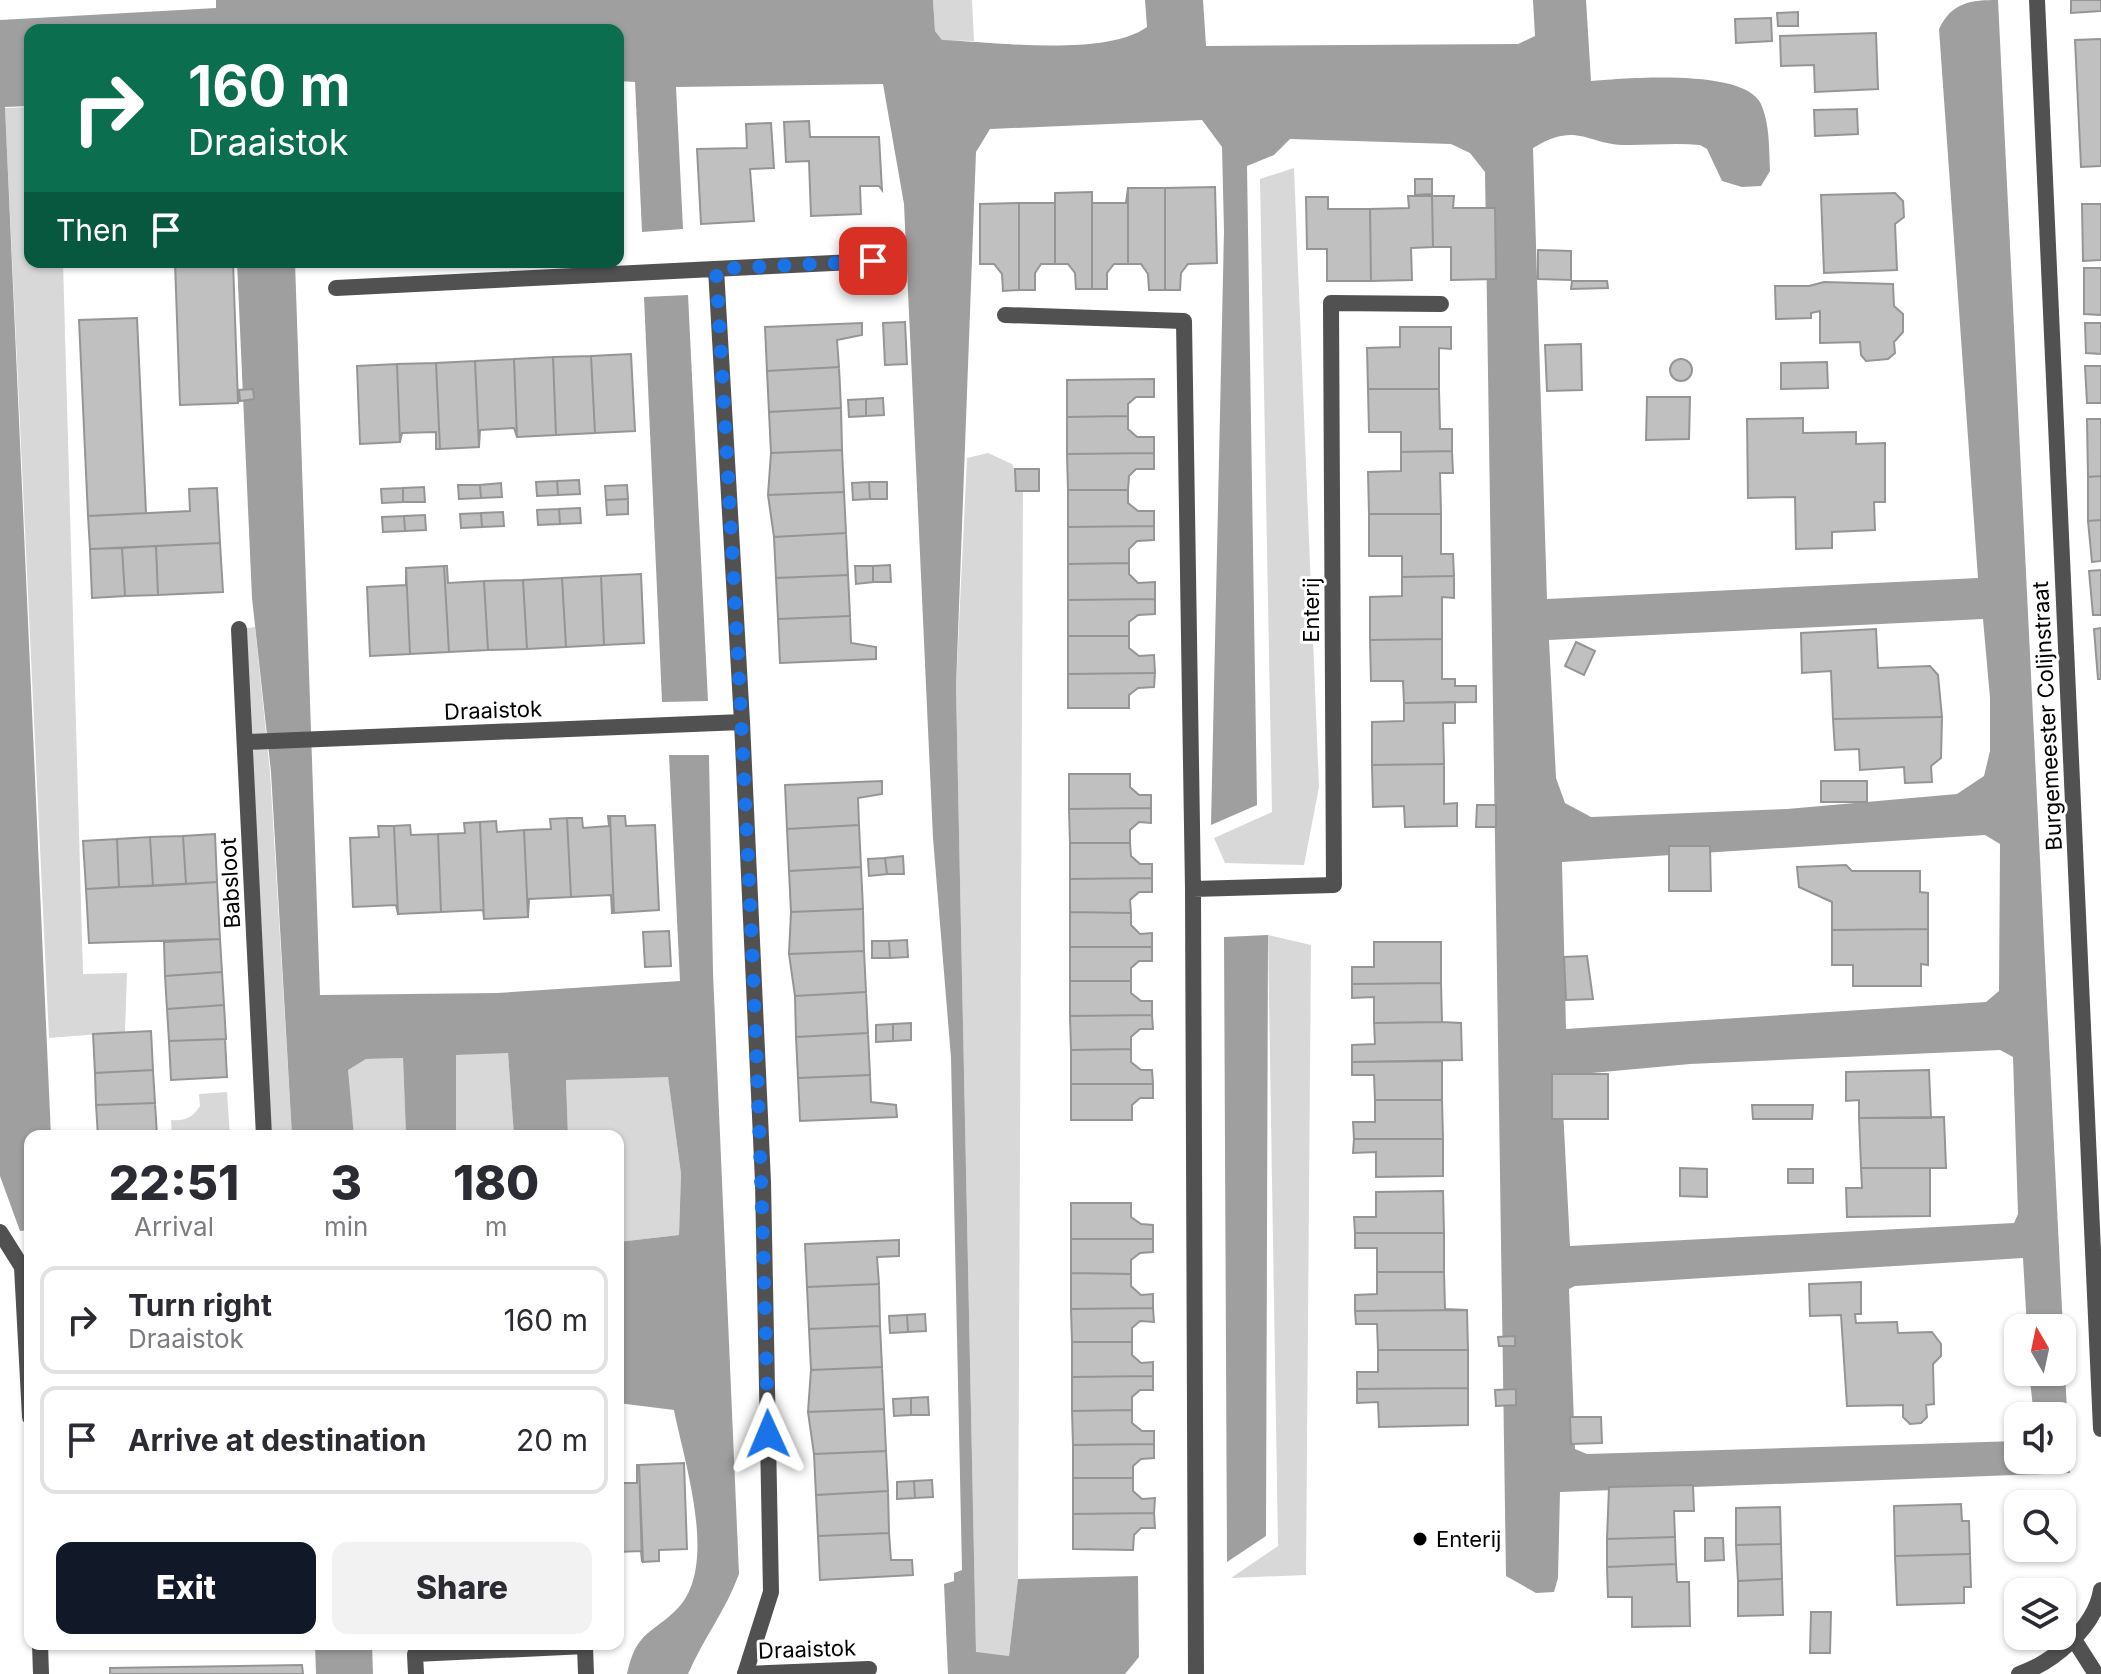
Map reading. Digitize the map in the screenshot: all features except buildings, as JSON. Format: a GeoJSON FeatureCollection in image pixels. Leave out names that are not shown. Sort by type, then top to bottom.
{"type":"FeatureCollection","features":[{"type":"Feature","properties":{"kind":"street","name":"Burgemeester Colijnstraat"},"geometry":{"type":"LineString","coordinates":[[2037,0],[2101,1429]]}},
{"type":"Feature","properties":{"kind":"street"},"geometry":{"type":"LineString","coordinates":[[336,288],[873,261]]}},
{"type":"Feature","properties":{"kind":"street","name":"Draaistok"},"geometry":{"type":"LineString","coordinates":[[716,269],[742,722],[763,1182],[771,1592],[745,1674],[869,1669]]}},
{"type":"Feature","properties":{"kind":"street","name":"Enterij"},"geometry":{"type":"LineString","coordinates":[[1193,889],[1334,885],[1331,303],[1441,304]]}},
{"type":"Feature","properties":{"kind":"street"},"geometry":{"type":"LineString","coordinates":[[1005,315],[1184,321],[1193,889],[1196,1674]]}},
{"type":"Feature","properties":{"kind":"street","name":"Babsloot"},"geometry":{"type":"LineString","coordinates":[[239,629],[264,1130]]}},
{"type":"Feature","properties":{"kind":"street","name":"Draaistok"},"geometry":{"type":"LineString","coordinates":[[246,742],[742,722]]}},
{"type":"Feature","properties":{"kind":"street"},"geometry":{"type":"LineString","coordinates":[[0,1232],[22,1267],[24,1304]]}},
{"type":"Feature","properties":{"kind":"street"},"geometry":{"type":"LineString","coordinates":[[2076,1634],[2099,1601],[2101,1590]]}},
{"type":"Feature","properties":{"kind":"street"},"geometry":{"type":"LineString","coordinates":[[2076,1643],[2096,1674]]}},
{"type":"Feature","properties":{"kind":"street"},"geometry":{"type":"LineString","coordinates":[[40,1650],[41,1674]]}},
{"type":"Feature","properties":{"kind":"street"},"geometry":{"type":"LineString","coordinates":[[416,1674],[415,1654],[500,1650]]}},
{"type":"Feature","properties":{"kind":"street"},"geometry":{"type":"LineString","coordinates":[[585,1650],[586,1674]]}},
{"type":"Feature","properties":{"kind":"street"},"geometry":{"type":"LineString","coordinates":[[2019,1674],[2041,1667],[2060,1650]]}},
{"type":"Feature","properties":{"kind":"shaded area"},"geometry":{"type":"Polygon","coordinates":[[[216,0],[933,0],[935,31],[942,40],[1048,46],[1105,42],[1129,36],[1147,27],[1145,0],[1203,0],[1206,46],[1518,44],[1535,36],[1533,0],[1586,0],[1591,81],[1683,78],[1733,85],[1751,93],[1761,104],[1766,120],[1770,171],[1761,186],[1742,187],[1722,181],[1707,149],[1700,145],[1615,144],[1572,135],[1549,140],[1533,148],[1547,599],[1978,578],[1939,29],[1950,13],[1963,4],[1998,0],[2062,1314],[2026,1314],[2023,1258],[1575,1286],[1569,1289],[1575,1449],[1587,1454],[2004,1441],[2004,1474],[2043,1474],[1560,1492],[1558,1578],[1554,1592],[1536,1593],[1506,1576],[1485,172],[1470,153],[1451,144],[1290,139],[1274,155],[1247,166],[1257,805],[1211,825],[1224,231],[1222,147],[1202,120],[990,129],[976,152],[956,687],[976,1652],[1009,1656],[1018,1579],[1138,1576],[1139,1657],[1125,1674],[948,1674],[944,1584],[954,1581],[954,1573],[962,1570],[951,1058],[933,838],[904,204],[883,84],[676,87],[683,229],[642,232],[635,82],[624,81],[624,24],[24,24],[24,106],[5,107],[51,1130],[24,1130],[24,1231],[20,1231],[0,1176],[0,20],[216,8],[216,0]],[[1983,619],[1549,640],[1556,778],[1565,803],[1591,817],[1787,809],[1957,794],[1984,776],[1990,751],[1990,698],[1983,619]],[[1985,835],[1562,862],[1566,1029],[1986,1002],[1999,991],[2000,844],[1985,835]],[[2000,1050],[1690,1064],[1570,1075],[1562,1089],[1570,1246],[2014,1223],[2018,1214],[2013,1057],[2000,1050]]]}},
{"type":"Feature","properties":{"kind":"shaded area"},"geometry":{"type":"Polygon","coordinates":[[[933,0],[972,0],[974,41],[942,40],[935,31],[933,0]]]}},
{"type":"Feature","properties":{"kind":"shaded area"},"geometry":{"type":"Polygon","coordinates":[[[24,107],[24,268],[63,268],[83,974],[127,973],[125,1032],[49,1038],[5,108],[24,107]]]}},
{"type":"Feature","properties":{"kind":"shaded area"},"geometry":{"type":"Polygon","coordinates":[[[1294,168],[1319,787],[1304,865],[1225,863],[1214,838],[1272,812],[1260,179],[1294,168]]]}},
{"type":"Feature","properties":{"kind":"shaded area"},"geometry":{"type":"Polygon","coordinates":[[[237,268],[295,268],[320,995],[497,993],[680,981],[669,755],[709,755],[713,973],[739,1574],[688,1674],[627,1674],[640,1641],[678,1608],[690,1589],[696,1566],[695,1512],[674,1410],[624,1404],[624,1241],[679,1235],[681,1174],[668,1077],[566,1080],[568,1130],[514,1130],[508,1053],[456,1055],[456,1130],[406,1130],[403,1058],[366,1059],[348,1070],[353,1130],[292,1130],[271,772],[252,598],[237,268]]]}},
{"type":"Feature","properties":{"kind":"shaded area"},"geometry":{"type":"Polygon","coordinates":[[[688,295],[708,701],[662,702],[644,297],[688,295]]]}},
{"type":"Feature","properties":{"kind":"shaded area"},"geometry":{"type":"Polygon","coordinates":[[[988,453],[1012,464],[1023,488],[1018,1579],[1009,1656],[976,1653],[956,687],[967,458],[988,453]]]}},
{"type":"Feature","properties":{"kind":"shaded area"},"geometry":{"type":"Polygon","coordinates":[[[255,627],[270,772],[292,1130],[264,1130],[239,629],[255,627]]]}},
{"type":"Feature","properties":{"kind":"shaded area"},"geometry":{"type":"Polygon","coordinates":[[[1268,935],[1311,945],[1306,1575],[1231,1578],[1278,1546],[1268,935]]]}},
{"type":"Feature","properties":{"kind":"shaded area"},"geometry":{"type":"Polygon","coordinates":[[[1268,935],[1266,1536],[1227,1562],[1224,937],[1268,935]]]}},
{"type":"Feature","properties":{"kind":"shaded area"},"geometry":{"type":"Polygon","coordinates":[[[508,1052],[514,1130],[456,1130],[455,1055],[508,1052]]]}},
{"type":"Feature","properties":{"kind":"shaded area"},"geometry":{"type":"Polygon","coordinates":[[[403,1058],[406,1130],[353,1130],[347,1070],[366,1059],[403,1058]]]}},
{"type":"Feature","properties":{"kind":"shaded area"},"geometry":{"type":"Polygon","coordinates":[[[668,1076],[681,1174],[679,1235],[624,1241],[624,1130],[568,1130],[566,1080],[668,1076]]]}},
{"type":"Feature","properties":{"kind":"shaded area"},"geometry":{"type":"Polygon","coordinates":[[[227,1092],[230,1130],[172,1130],[171,1120],[191,1116],[200,1106],[199,1094],[227,1092]]]}},
{"type":"Feature","properties":{"kind":"shaded area"},"geometry":{"type":"Polygon","coordinates":[[[2031,1386],[2066,1386],[2067,1402],[2032,1402],[2031,1386]]]}},
{"type":"Feature","properties":{"kind":"shaded area"},"geometry":{"type":"Polygon","coordinates":[[[315,1650],[372,1650],[373,1674],[316,1674],[315,1650]]]}},
{"type":"Feature","properties":{"kind":"place","name":"Enterij"},"geometry":{"type":"Point","coordinates":[1420,1539]}},
{"type":"Feature","properties":{"kind":"route"},"geometry":{"type":"LineString","coordinates":[[768,1434],[763,1182],[742,722],[716,269],[873,261]]}}]}
